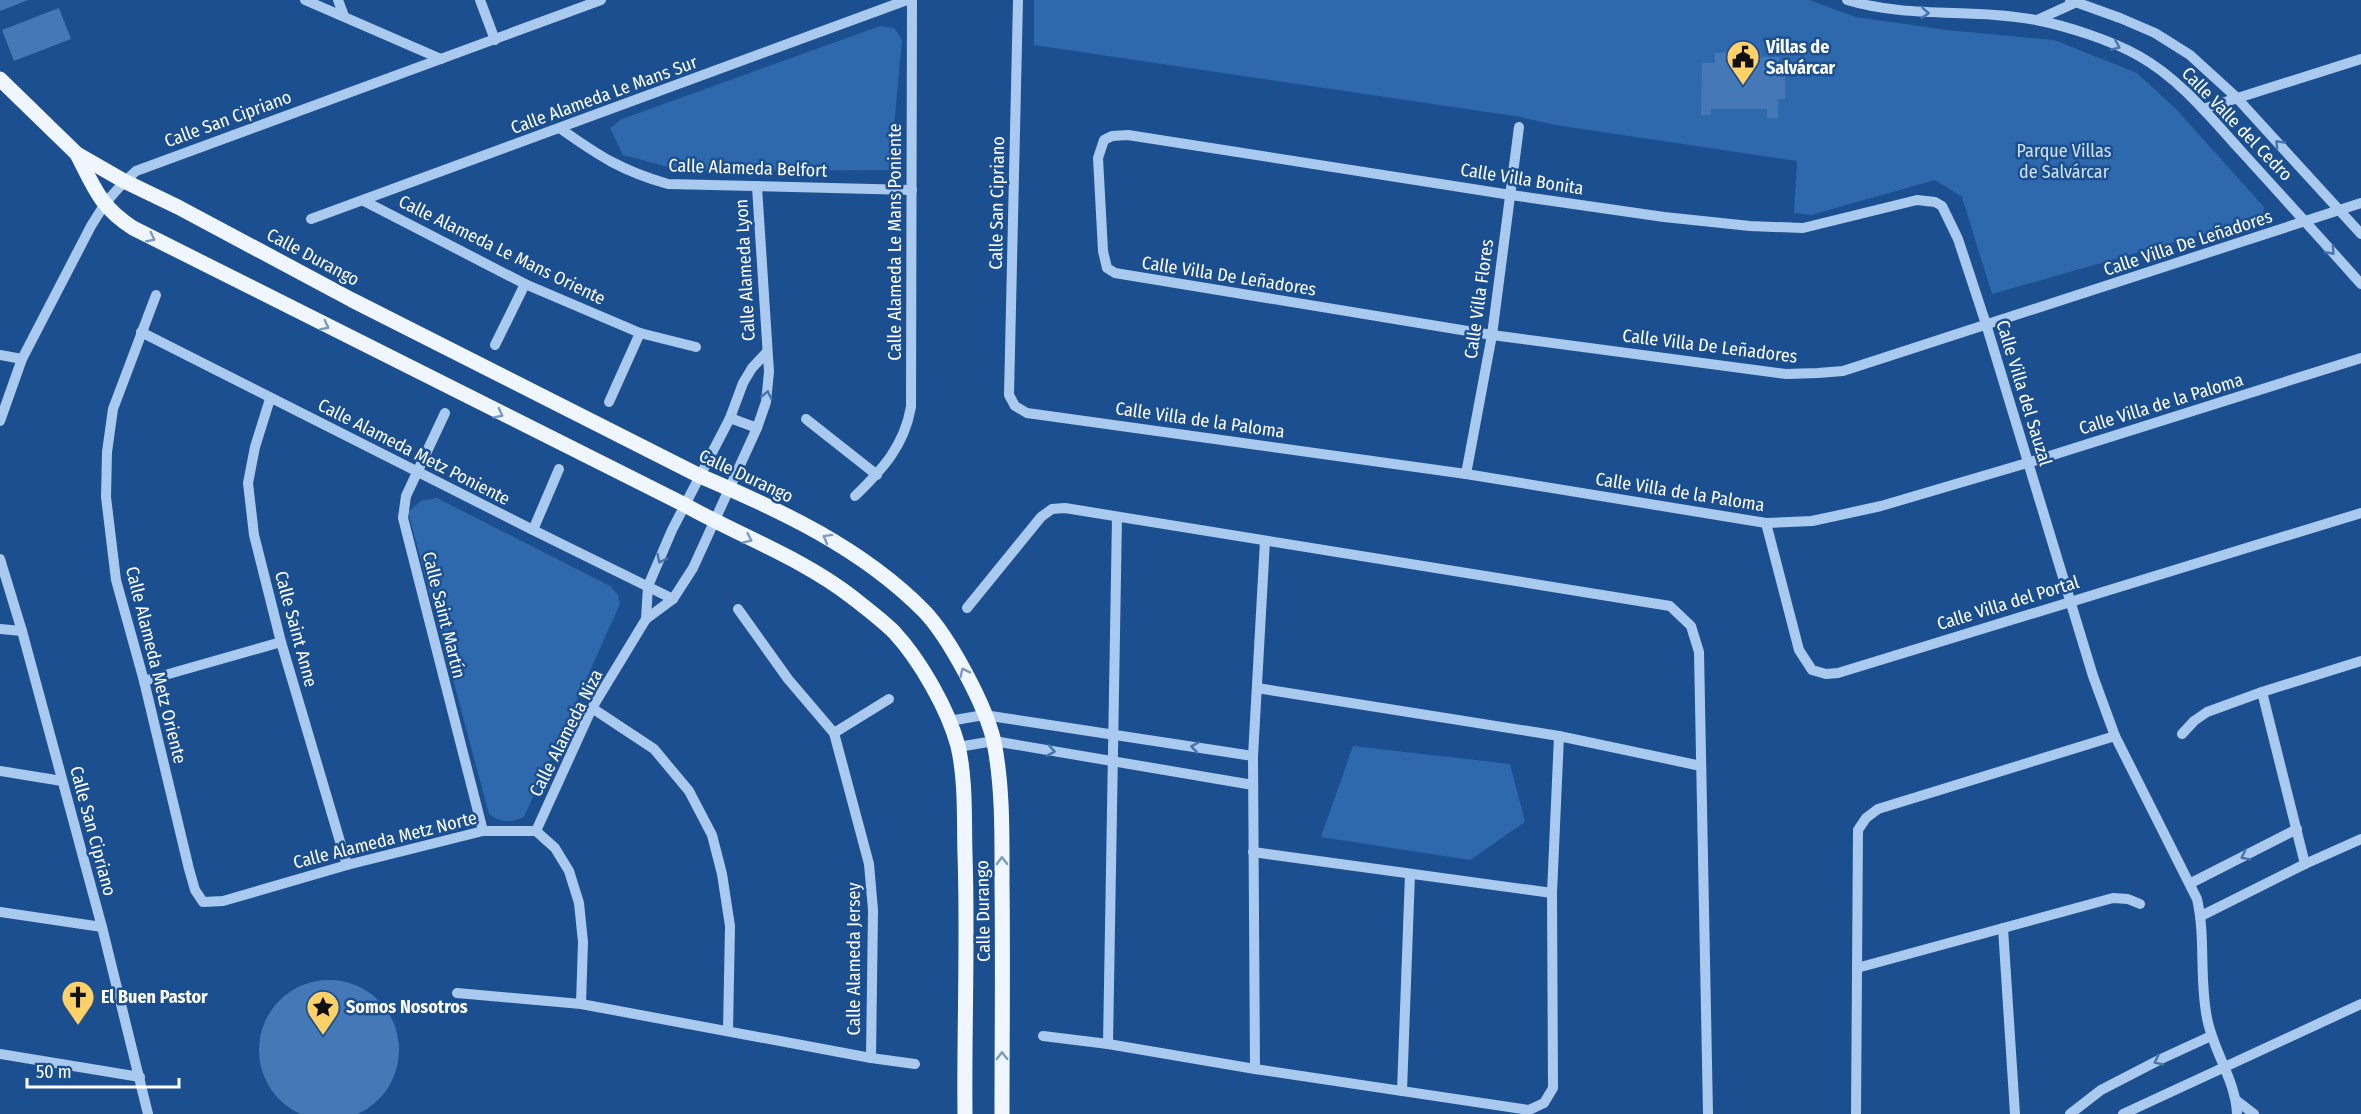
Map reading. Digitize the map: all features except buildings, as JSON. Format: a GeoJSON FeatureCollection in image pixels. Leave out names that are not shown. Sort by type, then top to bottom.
{"type":"FeatureCollection","features":[{"type":"Feature","properties":{"kind":"main road","name":"Calle Durango"},"geometry":{"type":"LineString","coordinates":[[0,79],[76,154],[352,300],[843,547],[888,578],[926,613],[958,659],[994,741],[1001,796],[1002,1114]]}},
{"type":"Feature","properties":{"kind":"main road","name":"Calle Durango"},"geometry":{"type":"LineString","coordinates":[[76,154],[104,204],[114,216],[133,228],[789,558],[851,596],[894,632],[925,674],[949,721],[958,747],[964,796],[968,896],[965,1114]]}},
{"type":"Feature","properties":{"kind":"street"},"geometry":{"type":"LineString","coordinates":[[305,0],[441,59]]}},
{"type":"Feature","properties":{"kind":"street"},"geometry":{"type":"LineString","coordinates":[[338,0],[344,16]]}},
{"type":"Feature","properties":{"kind":"street"},"geometry":{"type":"LineString","coordinates":[[480,0],[495,40]]}},
{"type":"Feature","properties":{"kind":"street","name":"Calle San Cipriano"},"geometry":{"type":"LineString","coordinates":[[0,421],[22,358],[104,204],[136,171],[601,0]]}},
{"type":"Feature","properties":{"kind":"street","name":"Calle Alameda Le Mans Sur"},"geometry":{"type":"LineString","coordinates":[[311,219],[908,0]]}},
{"type":"Feature","properties":{"kind":"street","name":"Calle Alameda Le Mans Poniente"},"geometry":{"type":"LineString","coordinates":[[855,496],[877,475],[900,444],[908,427],[911,406],[912,0]]}},
{"type":"Feature","properties":{"kind":"street","name":"Calle San Cipriano"},"geometry":{"type":"LineString","coordinates":[[1015,406],[1009,395],[1018,0]]}},
{"type":"Feature","properties":{"kind":"street","name":"Calle Valle del Cedro"},"geometry":{"type":"LineString","coordinates":[[1847,0],[1888,9],[2037,20],[2105,41],[2139,56],[2166,74],[2203,109],[2361,284]]}},
{"type":"Feature","properties":{"kind":"street"},"geometry":{"type":"LineString","coordinates":[[2037,20],[2076,1]]}},
{"type":"Feature","properties":{"kind":"street","name":"Calle Valle del Cedro"},"geometry":{"type":"LineString","coordinates":[[2076,1],[2155,33],[2190,55],[2236,97],[2361,234]]}},
{"type":"Feature","properties":{"kind":"street"},"geometry":{"type":"LineString","coordinates":[[2203,109],[2361,58]]}},
{"type":"Feature","properties":{"kind":"street","name":"Calle Villa Flores"},"geometry":{"type":"LineString","coordinates":[[1466,474],[1492,334],[1519,127]]}},
{"type":"Feature","properties":{"kind":"street","name":"Calle Alameda Belfort"},"geometry":{"type":"LineString","coordinates":[[561,129],[603,159],[636,175],[668,184],[912,190]]}},
{"type":"Feature","properties":{"kind":"street","name":"Calle Villa Bonita"},"geometry":{"type":"LineString","coordinates":[[1107,268],[1103,251],[1098,158],[1104,140],[1112,136],[1128,135],[1510,195],[1664,217],[1750,226],[1803,228],[1917,200],[1935,202]]}},
{"type":"Feature","properties":{"kind":"street","name":"Calle Alameda Lyon"},"geometry":{"type":"LineString","coordinates":[[730,489],[756,428],[769,385],[757,186]]}},
{"type":"Feature","properties":{"kind":"street","name":"Calle Alameda Le Mans Oriente"},"geometry":{"type":"LineString","coordinates":[[364,201],[525,284],[640,333],[696,347]]}},
{"type":"Feature","properties":{"kind":"street","name":"Calle Villa del Sauzal"},"geometry":{"type":"LineString","coordinates":[[1935,202],[1948,213],[1986,324],[2070,601],[2115,736],[2191,883],[2201,916],[2204,997],[2211,1036],[2236,1101],[2237,1114]]}},
{"type":"Feature","properties":{"kind":"street","name":"Calle Villa De Leñadores"},"geometry":{"type":"LineString","coordinates":[[1107,268],[1124,275],[1492,334],[1786,374],[1844,371],[2361,204]]}},
{"type":"Feature","properties":{"kind":"street"},"geometry":{"type":"LineString","coordinates":[[495,345],[525,284]]}},
{"type":"Feature","properties":{"kind":"street","name":"Calle Alameda Metz Oriente"},"geometry":{"type":"LineString","coordinates":[[156,295],[113,409],[107,452],[106,497],[116,580],[144,681],[189,869],[195,890],[202,902]]}},
{"type":"Feature","properties":{"kind":"street","name":"Calle Alameda Metz Poniente"},"geometry":{"type":"LineString","coordinates":[[141,332],[270,399],[673,599]]}},
{"type":"Feature","properties":{"kind":"street"},"geometry":{"type":"LineString","coordinates":[[609,402],[640,333]]}},
{"type":"Feature","properties":{"kind":"street","name":"Calle Alameda Lyon"},"geometry":{"type":"LineString","coordinates":[[700,476],[730,418],[743,383],[766,352]]}},
{"type":"Feature","properties":{"kind":"street"},"geometry":{"type":"LineString","coordinates":[[0,355],[22,358]]}},
{"type":"Feature","properties":{"kind":"street","name":"Calle Villa de la Paloma"},"geometry":{"type":"LineString","coordinates":[[1015,406],[1027,413],[1466,474],[1766,524],[1812,521],[1881,506],[2027,463],[2361,358]]}},
{"type":"Feature","properties":{"kind":"street","name":"Calle Saint Anne"},"geometry":{"type":"LineString","coordinates":[[270,399],[255,447],[248,483],[254,535],[281,642],[347,865]]}},
{"type":"Feature","properties":{"kind":"street","name":"Calle Saint Martín"},"geometry":{"type":"LineString","coordinates":[[445,413],[406,496],[403,519],[483,831]]}},
{"type":"Feature","properties":{"kind":"street"},"geometry":{"type":"LineString","coordinates":[[730,418],[756,428]]}},
{"type":"Feature","properties":{"kind":"street"},"geometry":{"type":"LineString","coordinates":[[806,419],[877,475]]}},
{"type":"Feature","properties":{"kind":"street"},"geometry":{"type":"LineString","coordinates":[[532,530],[560,469]]}},
{"type":"Feature","properties":{"kind":"street","name":"Calle Alameda Niza"},"geometry":{"type":"LineString","coordinates":[[646,619],[648,586],[700,476]]}},
{"type":"Feature","properties":{"kind":"street","name":"Calle Alameda Niza"},"geometry":{"type":"LineString","coordinates":[[536,831],[592,708],[646,619],[673,599],[693,568],[730,489]]}},
{"type":"Feature","properties":{"kind":"street"},"geometry":{"type":"LineString","coordinates":[[967,608],[1041,517],[1052,509],[1065,508],[1670,606],[1691,626],[1699,652],[1708,1114]]}},
{"type":"Feature","properties":{"kind":"street","name":"Calle Villa del Portal"},"geometry":{"type":"LineString","coordinates":[[1766,524],[1799,650],[1812,670],[1826,674],[1838,673],[2361,513]]}},
{"type":"Feature","properties":{"kind":"street"},"geometry":{"type":"LineString","coordinates":[[1108,1044],[1117,517]]}},
{"type":"Feature","properties":{"kind":"street"},"geometry":{"type":"LineString","coordinates":[[1255,1069],[1252,785],[1265,541]]}},
{"type":"Feature","properties":{"kind":"street","name":"Calle San Cipriano"},"geometry":{"type":"LineString","coordinates":[[0,559],[22,631],[102,927],[148,1114]]}},
{"type":"Feature","properties":{"kind":"street","name":"Calle Alameda Jersey"},"geometry":{"type":"LineString","coordinates":[[738,609],[788,679],[834,733],[869,864],[873,910],[871,1058]]}},
{"type":"Feature","properties":{"kind":"street"},"geometry":{"type":"LineString","coordinates":[[0,628],[22,631]]}},
{"type":"Feature","properties":{"kind":"street"},"geometry":{"type":"LineString","coordinates":[[144,681],[281,642]]}},
{"type":"Feature","properties":{"kind":"street"},"geometry":{"type":"LineString","coordinates":[[2182,734],[2194,721],[2207,712],[2361,661]]}},
{"type":"Feature","properties":{"kind":"street"},"geometry":{"type":"LineString","coordinates":[[1257,688],[1559,736],[1701,766]]}},
{"type":"Feature","properties":{"kind":"street"},"geometry":{"type":"LineString","coordinates":[[2262,692],[2305,864]]}},
{"type":"Feature","properties":{"kind":"street"},"geometry":{"type":"LineString","coordinates":[[834,733],[889,699]]}},
{"type":"Feature","properties":{"kind":"street"},"geometry":{"type":"LineString","coordinates":[[592,708],[654,749],[689,791],[712,835],[722,874],[730,926],[728,1031]]}},
{"type":"Feature","properties":{"kind":"street"},"geometry":{"type":"LineString","coordinates":[[949,721],[984,715],[1253,756]]}},
{"type":"Feature","properties":{"kind":"street"},"geometry":{"type":"LineString","coordinates":[[1043,1036],[1108,1044],[1255,1069],[1529,1110],[1544,1103],[1553,1088],[1552,893],[1559,736]]}},
{"type":"Feature","properties":{"kind":"street"},"geometry":{"type":"LineString","coordinates":[[1856,1114],[1858,830],[1866,818],[1878,809],[2115,736]]}},
{"type":"Feature","properties":{"kind":"street"},"geometry":{"type":"LineString","coordinates":[[958,747],[994,741],[1252,785]]}},
{"type":"Feature","properties":{"kind":"street"},"geometry":{"type":"LineString","coordinates":[[0,771],[62,781]]}},
{"type":"Feature","properties":{"kind":"street"},"geometry":{"type":"LineString","coordinates":[[2191,883],[2296,829]]}},
{"type":"Feature","properties":{"kind":"street","name":"Calle Alameda Metz Norte"},"geometry":{"type":"LineString","coordinates":[[202,902],[224,901],[347,865],[483,831],[536,831]]}},
{"type":"Feature","properties":{"kind":"street"},"geometry":{"type":"LineString","coordinates":[[536,831],[555,848],[569,871],[579,903],[583,942],[581,1004]]}},
{"type":"Feature","properties":{"kind":"street"},"geometry":{"type":"LineString","coordinates":[[2201,916],[2361,839]]}},
{"type":"Feature","properties":{"kind":"street"},"geometry":{"type":"LineString","coordinates":[[1253,852],[1552,893]]}},
{"type":"Feature","properties":{"kind":"street"},"geometry":{"type":"LineString","coordinates":[[1402,1091],[1410,874]]}},
{"type":"Feature","properties":{"kind":"street"},"geometry":{"type":"LineString","coordinates":[[1857,968],[2113,898],[2128,899],[2140,904]]}},
{"type":"Feature","properties":{"kind":"street"},"geometry":{"type":"LineString","coordinates":[[0,912],[102,927]]}},
{"type":"Feature","properties":{"kind":"street"},"geometry":{"type":"LineString","coordinates":[[2003,928],[2014,1114]]}},
{"type":"Feature","properties":{"kind":"street","name":"Calle Alameda Jersey"},"geometry":{"type":"LineString","coordinates":[[456,993],[581,1004],[871,1058],[915,1064]]}},
{"type":"Feature","properties":{"kind":"street"},"geometry":{"type":"LineString","coordinates":[[2123,1114],[2361,1004]]}},
{"type":"Feature","properties":{"kind":"street"},"geometry":{"type":"LineString","coordinates":[[2070,1114],[2101,1090],[2211,1036]]}},
{"type":"Feature","properties":{"kind":"street"},"geometry":{"type":"LineString","coordinates":[[0,1054],[140,1077]]}},
{"type":"Feature","properties":{"kind":"street"},"geometry":{"type":"LineString","coordinates":[[2236,1101],[2254,1114]]}},
{"type":"Feature","properties":{"kind":"green space","name":"Parque Villas de Salvárcar"},"geometry":{"type":"Polygon","coordinates":[[[1034,0],[1809,0],[1856,17],[1947,30],[2054,40],[2137,73],[2177,110],[2264,207],[2263,217],[1992,294],[1962,197],[1935,180],[1811,215],[1794,213],[1797,161],[1555,125],[1521,117],[1034,45],[1034,0]]]}},
{"type":"Feature","properties":{"kind":"green space"},"geometry":{"type":"Polygon","coordinates":[[[880,26],[894,28],[902,40],[890,170],[683,171],[623,155],[610,128],[622,119],[880,26]]]}},
{"type":"Feature","properties":{"kind":"green space"},"geometry":{"type":"Polygon","coordinates":[[[437,498],[610,586],[618,595],[620,604],[524,817],[515,820],[506,821],[489,814],[408,512],[421,501],[437,498]]]}},
{"type":"Feature","properties":{"kind":"green space"},"geometry":{"type":"Polygon","coordinates":[[[1353,746],[1510,764],[1525,822],[1470,860],[1321,837],[1353,746]]]}},
{"type":"Feature","properties":{"kind":"place","name":"Villas de Salvárcar"},"geometry":{"type":"Point","coordinates":[1743,86]}},
{"type":"Feature","properties":{"kind":"place","name":"El Buen Pastor"},"geometry":{"type":"Point","coordinates":[78,1026]}},
{"type":"Feature","properties":{"kind":"place","name":"Somos Nosotros"},"geometry":{"type":"Point","coordinates":[323,1036]}}]}
